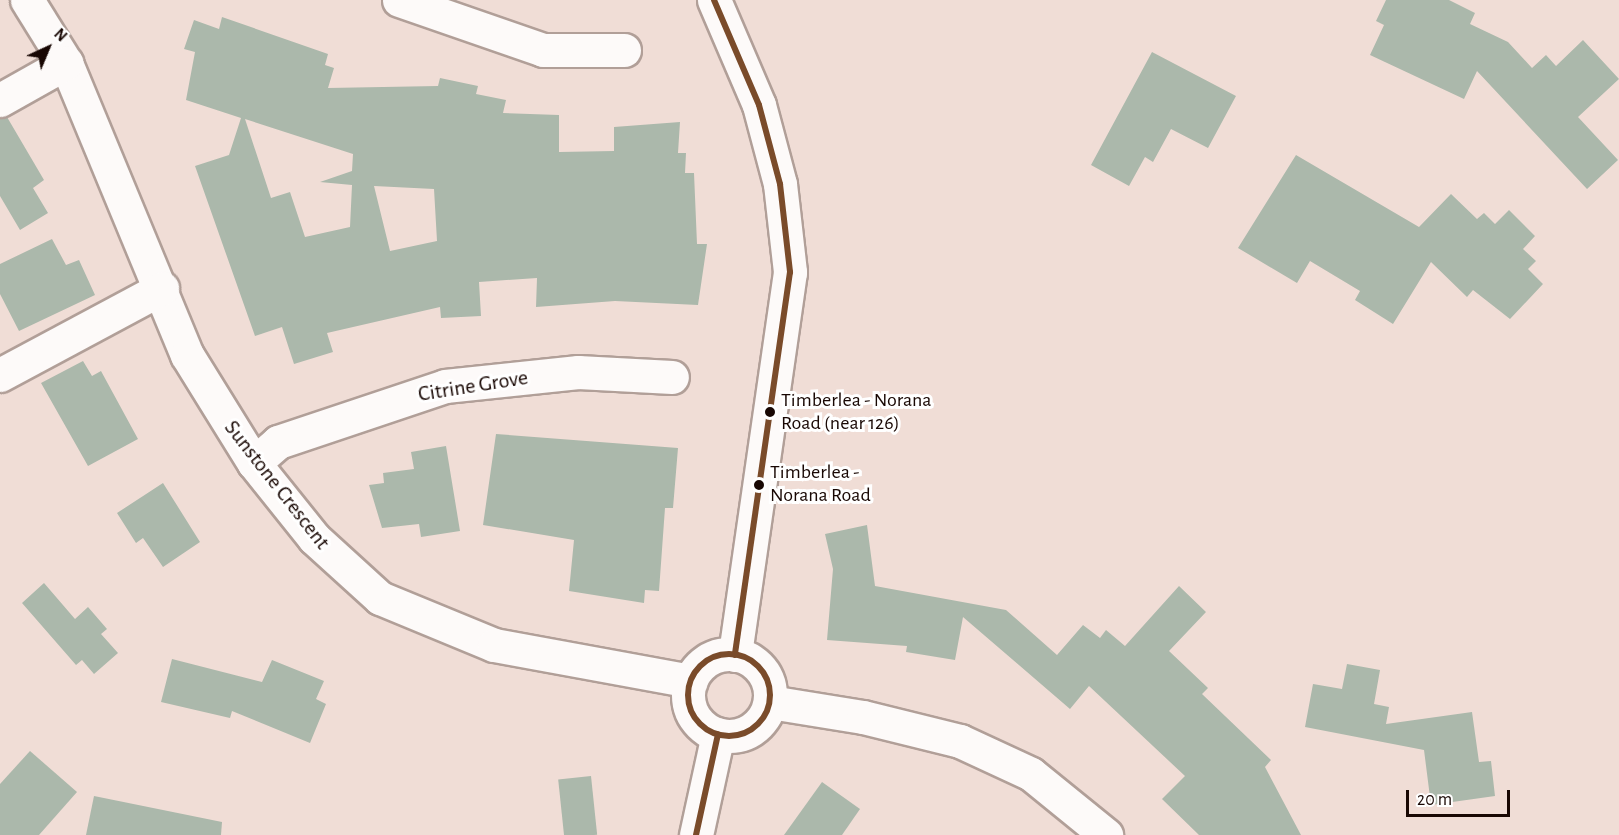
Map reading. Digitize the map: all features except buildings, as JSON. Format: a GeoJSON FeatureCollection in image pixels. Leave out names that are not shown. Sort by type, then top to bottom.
{"type":"FeatureCollection","features":[{"type":"Feature","properties":{"kind":"street","name":"Sunstone Crescent"},"geometry":{"type":"LineString","coordinates":[[27,0],[66,63],[162,288],[188,355],[254,463],[314,538],[380,598],[494,645],[691,681]]}},
{"type":"Feature","properties":{"kind":"street"},"geometry":{"type":"LineString","coordinates":[[399,0],[543,50],[624,50]]}},
{"type":"Feature","properties":{"kind":"street"},"geometry":{"type":"LineString","coordinates":[[714,0],[759,105],[780,184],[790,272],[735,655]]}},
{"type":"Feature","properties":{"kind":"street"},"geometry":{"type":"LineString","coordinates":[[0,100],[66,63]]}},
{"type":"Feature","properties":{"kind":"street"},"geometry":{"type":"LineString","coordinates":[[0,375],[162,288]]}},
{"type":"Feature","properties":{"kind":"street","name":"Citrine Grove"},"geometry":{"type":"LineString","coordinates":[[254,463],[278,442],[445,386],[578,372],[672,377]]}},
{"type":"Feature","properties":{"kind":"street"},"geometry":{"type":"LineString","coordinates":[[735,655],[758,666],[770,689],[770,702],[756,726],[731,736],[718,734],[705,729],[690,707],[691,681],[708,659],[735,655]]}},
{"type":"Feature","properties":{"kind":"street"},"geometry":{"type":"LineString","coordinates":[[770,702],[863,717],[960,741],[1031,774],[1106,835]]}},
{"type":"Feature","properties":{"kind":"street"},"geometry":{"type":"LineString","coordinates":[[696,835],[718,734]]}},
{"type":"Feature","properties":{"kind":"transit line"},"geometry":{"type":"LineString","coordinates":[[714,0],[759,105],[780,184],[790,272],[735,655]]}},
{"type":"Feature","properties":{"kind":"transit line"},"geometry":{"type":"LineString","coordinates":[[729,654],[745,657],[758,666],[767,679],[770,695],[767,711],[758,724],[745,733],[729,736],[713,733],[700,724],[691,711],[688,695],[691,679],[700,666],[713,657],[729,654]]}},
{"type":"Feature","properties":{"kind":"transit line"},"geometry":{"type":"LineString","coordinates":[[696,835],[718,734]]}},
{"type":"Feature","properties":{"kind":"place","name":"Timberlea - Norana Road (near 126)"},"geometry":{"type":"Point","coordinates":[770,412]}},
{"type":"Feature","properties":{"kind":"place","name":"Timberlea - Norana Road"},"geometry":{"type":"Point","coordinates":[759,485]}}]}
